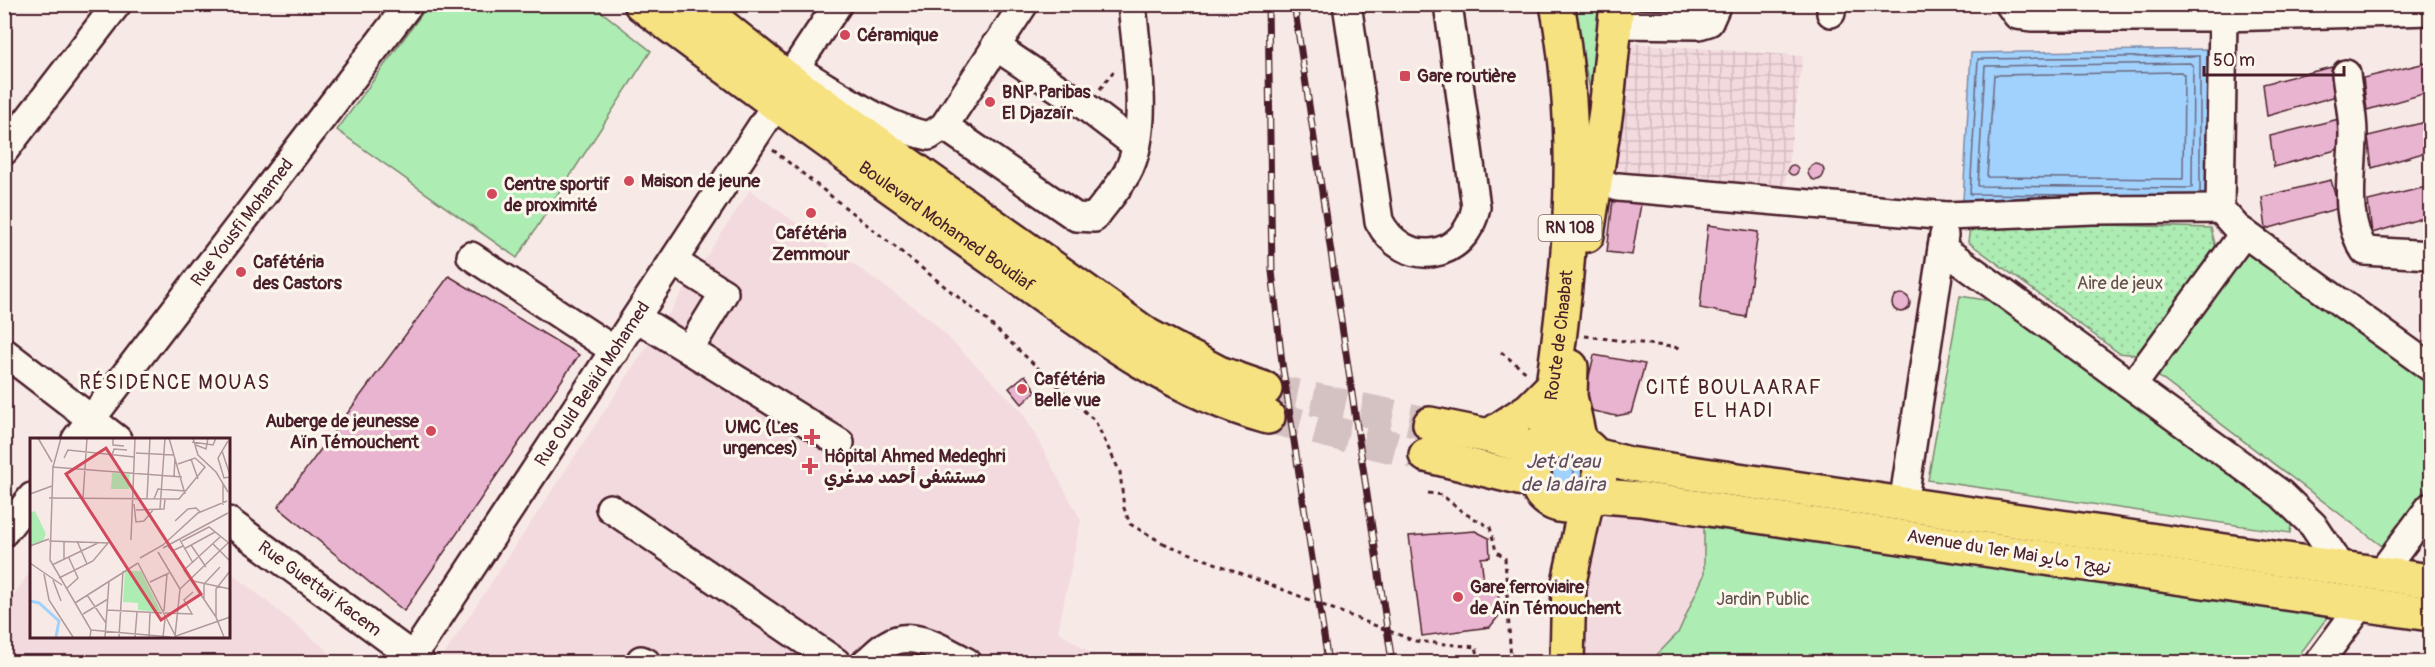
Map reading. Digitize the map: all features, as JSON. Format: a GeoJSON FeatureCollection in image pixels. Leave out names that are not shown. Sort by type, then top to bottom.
{"type":"FeatureCollection","features":[{"type":"Feature","properties":{"kind":"main road","name":"Boulevard Mohamed Boudiaf"},"geometry":{"type":"LineString","coordinates":[[642,4],[786,84],[1147,335],[1219,373],[1267,403]]}},
{"type":"Feature","properties":{"kind":"main road","name":"Boulevard Mohamed Boudiaf"},"geometry":{"type":"LineString","coordinates":[[695,4],[786,84]]}},
{"type":"Feature","properties":{"kind":"main road","name":"Route de Chaabat"},"geometry":{"type":"LineString","coordinates":[[1543,471],[1541,380],[1569,256],[1572,142],[1567,78],[1557,4]]}},
{"type":"Feature","properties":{"kind":"main road","name":"Route de Chaabat"},"geometry":{"type":"LineString","coordinates":[[1587,449],[1570,396],[1583,256],[1606,111],[1616,14]]}},
{"type":"Feature","properties":{"kind":"main road"},"geometry":{"type":"LineString","coordinates":[[1541,380],[1523,414],[1489,436],[1428,440],[1543,471]]}},
{"type":"Feature","properties":{"kind":"main road"},"geometry":{"type":"LineString","coordinates":[[1489,436],[1543,471],[1569,506],[1587,499],[1594,492],[1600,474],[1587,449],[1560,440],[1543,471],[1563,542],[1569,582],[1567,663]]}},
{"type":"Feature","properties":{"kind":"main road","name":"Avenue du 1er Mai نهج 1 مايو"},"geometry":{"type":"LineString","coordinates":[[1587,449],[1629,464],[2430,581]]}},
{"type":"Feature","properties":{"kind":"main road","name":"Avenue du 1er Mai نهج 1 مايو"},"geometry":{"type":"LineString","coordinates":[[1587,499],[1603,496],[1640,499],[2430,614]]}},
{"type":"Feature","properties":{"kind":"main road"},"geometry":{"type":"LineString","coordinates":[[1569,582],[1587,499]]}},
{"type":"Feature","properties":{"kind":"main road"},"geometry":{"type":"LineString","coordinates":[[2362,604],[2381,573]]}},
{"type":"Feature","properties":{"kind":"street"},"geometry":{"type":"LineString","coordinates":[[4,151],[117,4]]}},
{"type":"Feature","properties":{"kind":"street","name":"Rue Yousfi Mohamed"},"geometry":{"type":"LineString","coordinates":[[83,429],[409,4]]}},
{"type":"Feature","properties":{"kind":"street","name":"Rue Ould Belaïd Mohamed"},"geometry":{"type":"LineString","coordinates":[[414,661],[756,136],[786,84],[838,4]]}},
{"type":"Feature","properties":{"kind":"street"},"geometry":{"type":"LineString","coordinates":[[786,84],[868,111],[916,134],[929,136],[944,126],[1024,4]]}},
{"type":"Feature","properties":{"kind":"street"},"geometry":{"type":"LineString","coordinates":[[944,126],[1076,217],[1094,218],[1127,172],[1136,145],[1140,109],[1132,4]]}},
{"type":"Feature","properties":{"kind":"street"},"geometry":{"type":"LineString","coordinates":[[1347,4],[1379,221],[1393,241],[1416,252],[1429,253],[1441,251],[1461,238],[1474,218],[1476,207],[1448,4]]}},
{"type":"Feature","properties":{"kind":"street"},"geometry":{"type":"LineString","coordinates":[[1616,14],[1700,25],[1708,22],[1717,4]]}},
{"type":"Feature","properties":{"kind":"street"},"geometry":{"type":"LineString","coordinates":[[2009,4],[2017,15],[2033,17],[2222,11],[2430,11]]}},
{"type":"Feature","properties":{"kind":"street"},"geometry":{"type":"LineString","coordinates":[[2220,209],[2222,11]]}},
{"type":"Feature","properties":{"kind":"street"},"geometry":{"type":"LineString","coordinates":[[995,46],[1086,107],[1136,145]]}},
{"type":"Feature","properties":{"kind":"street"},"geometry":{"type":"LineString","coordinates":[[2346,74],[2353,131],[2351,207],[2355,237],[2365,251],[2430,255]]}},
{"type":"Feature","properties":{"kind":"street"},"geometry":{"type":"LineString","coordinates":[[1618,187],[1947,216],[2093,210],[2220,209],[2244,233],[2430,367]]}},
{"type":"Feature","properties":{"kind":"street"},"geometry":{"type":"LineString","coordinates":[[1903,505],[1947,216]]}},
{"type":"Feature","properties":{"kind":"street"},"geometry":{"type":"LineString","coordinates":[[2133,385],[2244,233]]}},
{"type":"Feature","properties":{"kind":"street"},"geometry":{"type":"LineString","coordinates":[[1942,248],[2281,494],[2313,525],[2341,567]]}},
{"type":"Feature","properties":{"kind":"street"},"geometry":{"type":"LineString","coordinates":[[471,256],[615,351]]}},
{"type":"Feature","properties":{"kind":"street"},"geometry":{"type":"LineString","coordinates":[[674,262],[724,292],[689,350]]}},
{"type":"Feature","properties":{"kind":"street"},"geometry":{"type":"LineString","coordinates":[[637,318],[840,443]]}},
{"type":"Feature","properties":{"kind":"street"},"geometry":{"type":"LineString","coordinates":[[4,352],[83,429],[114,438]]}},
{"type":"Feature","properties":{"kind":"street"},"geometry":{"type":"LineString","coordinates":[[4,532],[30,500]]}},
{"type":"Feature","properties":{"kind":"street"},"geometry":{"type":"LineString","coordinates":[[2381,573],[2430,507]]}},
{"type":"Feature","properties":{"kind":"street"},"geometry":{"type":"LineString","coordinates":[[610,508],[836,663]]}},
{"type":"Feature","properties":{"kind":"street","name":"Rue Guettaï Kacem"},"geometry":{"type":"LineString","coordinates":[[230,523],[414,661]]}},
{"type":"Feature","properties":{"kind":"street"},"geometry":{"type":"LineString","coordinates":[[2319,663],[2362,604]]}},
{"type":"Feature","properties":{"kind":"street"},"geometry":{"type":"LineString","coordinates":[[866,663],[888,643],[907,637],[931,644],[967,663]]}},
{"type":"Feature","properties":{"kind":"path"},"geometry":{"type":"LineString","coordinates":[[1086,107],[1135,43]]}},
{"type":"Feature","properties":{"kind":"path"},"geometry":{"type":"LineString","coordinates":[[756,136],[982,316],[1095,421],[1120,472],[1124,508],[1130,524],[1163,543],[1414,641],[1476,647],[1480,663]]}},
{"type":"Feature","properties":{"kind":"path"},"geometry":{"type":"LineString","coordinates":[[1575,334],[1680,348]]}},
{"type":"Feature","properties":{"kind":"path"},"geometry":{"type":"LineString","coordinates":[[1502,352],[1541,380]]}},
{"type":"Feature","properties":{"kind":"path"},"geometry":{"type":"LineString","coordinates":[[1428,493],[1442,495],[1464,513],[1490,527],[1496,551],[1505,558],[1510,663]]}},
{"type":"Feature","properties":{"kind":"shaded area"},"geometry":{"type":"Polygon","coordinates":[[[1629,5],[1699,5],[1688,17],[1629,10],[1629,5]]]}},
{"type":"Feature","properties":{"kind":"shaded area"},"geometry":{"type":"Polygon","coordinates":[[[1630,43],[1803,56],[1785,187],[1612,170],[1630,43]]]}},
{"type":"Feature","properties":{"kind":"shaded area","name":"Hôpital Ahmed Medeghri مستشفى أحمد مدغري"},"geometry":{"type":"Polygon","coordinates":[[[750,190],[929,318],[1022,411],[1081,520],[1058,631],[1098,658],[1095,662],[439,662],[750,190]]]}},
{"type":"Feature","properties":{"kind":"shaded area"},"geometry":{"type":"Polygon","coordinates":[[[1617,507],[1704,527],[1704,575],[1677,633],[1650,662],[1581,662],[1579,597],[1589,532],[1617,507]]]}},
{"type":"Feature","properties":{"kind":"shaded area"},"geometry":{"type":"Polygon","coordinates":[[[30,571],[30,637],[230,637],[230,572],[342,662],[5,662],[5,608],[30,571]]]}},
{"type":"Feature","properties":{"kind":"green space","name":"Centre sportif de proximité"},"geometry":{"type":"Polygon","coordinates":[[[429,4],[593,5],[651,51],[517,258],[337,130],[429,4]]]}},
{"type":"Feature","properties":{"kind":"green space"},"geometry":{"type":"Polygon","coordinates":[[[1571,5],[1605,5],[1595,111],[1571,5]]]}},
{"type":"Feature","properties":{"kind":"green space","name":"Aire de jeux"},"geometry":{"type":"Polygon","coordinates":[[[1971,221],[2211,228],[2216,248],[2137,355],[2119,353],[1968,242],[1971,221]]]}},
{"type":"Feature","properties":{"kind":"green space"},"geometry":{"type":"Polygon","coordinates":[[[2247,247],[2430,382],[2430,483],[2382,546],[2154,373],[2247,247]]]}},
{"type":"Feature","properties":{"kind":"green space"},"geometry":{"type":"Polygon","coordinates":[[[1960,296],[1998,302],[2292,518],[2290,533],[1928,480],[1960,296]]]}},
{"type":"Feature","properties":{"kind":"green space","name":"Jardin Public"},"geometry":{"type":"Polygon","coordinates":[[[1704,527],[2332,611],[2294,662],[1650,662],[1678,633],[1704,575],[1704,527]]]}},
{"type":"Feature","properties":{"kind":"water"},"geometry":{"type":"Polygon","coordinates":[[[2207,49],[2207,202],[1963,201],[1971,53],[2207,49]]]}},
{"type":"Feature","properties":{"kind":"water","name":"Jet d'eau de la daïra"},"geometry":{"type":"Polygon","coordinates":[[[1564,449],[1581,456],[1588,473],[1581,490],[1564,497],[1547,490],[1540,473],[1547,456],[1564,449]]]}},
{"type":"Feature","properties":{"kind":"building"},"geometry":{"type":"Polygon","coordinates":[[[2430,62],[2430,92],[2367,110],[2363,78],[2430,62]]]}},
{"type":"Feature","properties":{"kind":"building"},"geometry":{"type":"Polygon","coordinates":[[[2332,67],[2340,95],[2267,116],[2263,84],[2332,67]]]}},
{"type":"Feature","properties":{"kind":"building"},"geometry":{"type":"Polygon","coordinates":[[[2339,119],[2347,147],[2274,167],[2270,136],[2339,119]]]}},
{"type":"Feature","properties":{"kind":"building"},"geometry":{"type":"Polygon","coordinates":[[[2430,121],[2430,151],[2372,168],[2368,136],[2430,121]]]}},
{"type":"Feature","properties":{"kind":"building"},"geometry":{"type":"Polygon","coordinates":[[[1816,164],[1822,166],[1824,172],[1822,178],[1816,180],[1810,178],[1808,172],[1810,166],[1816,164]]]}},
{"type":"Feature","properties":{"kind":"building"},"geometry":{"type":"Polygon","coordinates":[[[1793,165],[1798,170],[1793,175],[1788,170],[1793,165]]]}},
{"type":"Feature","properties":{"kind":"building"},"geometry":{"type":"Polygon","coordinates":[[[2331,180],[2339,208],[2266,229],[2262,197],[2331,180]]]}},
{"type":"Feature","properties":{"kind":"building"},"geometry":{"type":"Polygon","coordinates":[[[2430,186],[2430,216],[2372,233],[2368,201],[2430,186]]]}},
{"type":"Feature","properties":{"kind":"building"},"geometry":{"type":"Polygon","coordinates":[[[1613,200],[1641,204],[1632,255],[1607,252],[1613,200]]]}},
{"type":"Feature","properties":{"kind":"building"},"geometry":{"type":"Polygon","coordinates":[[[1708,225],[1758,232],[1746,317],[1700,308],[1708,225]]]}},
{"type":"Feature","properties":{"kind":"building","name":"Auberge de jeunesse Aïn Témouchent"},"geometry":{"type":"Polygon","coordinates":[[[449,276],[579,355],[404,611],[278,507],[449,276]]]}},
{"type":"Feature","properties":{"kind":"building"},"geometry":{"type":"Polygon","coordinates":[[[1901,294],[1907,297],[1910,303],[1907,309],[1901,312],[1895,309],[1892,303],[1895,297],[1901,294]]]}},
{"type":"Feature","properties":{"kind":"building"},"geometry":{"type":"Polygon","coordinates":[[[1594,355],[1645,364],[1631,413],[1616,416],[1593,411],[1584,398],[1594,355]]]}},
{"type":"Feature","properties":{"kind":"building","name":"Cafétéria Belle vue"},"geometry":{"type":"Polygon","coordinates":[[[1025,375],[1036,391],[1022,404],[1009,388],[1025,375]]]}},
{"type":"Feature","properties":{"kind":"building","name":"Gare ferroviaire de Aïn Témouchent"},"geometry":{"type":"Polygon","coordinates":[[[1475,531],[1489,538],[1490,557],[1481,558],[1484,582],[1496,581],[1501,613],[1490,627],[1422,636],[1409,536],[1475,531]]]}},
{"type":"Feature","properties":{"kind":"tunnel"},"geometry":{"type":"LineString","coordinates":[[1265,389],[1430,424]]}},
{"type":"Feature","properties":{"kind":"tunnel"},"geometry":{"type":"LineString","coordinates":[[1268,417],[1426,455]]}},
{"type":"Feature","properties":{"kind":"railway"},"geometry":{"type":"LineString","coordinates":[[1268,4],[1272,271],[1282,363],[1328,662]]}},
{"type":"Feature","properties":{"kind":"railway"},"geometry":{"type":"LineString","coordinates":[[1294,4],[1392,662]]}},
{"type":"Feature","properties":{"kind":"place","name":"Céramique"},"geometry":{"type":"Point","coordinates":[845,35]}},
{"type":"Feature","properties":{"kind":"place","name":"Gare routière"},"geometry":{"type":"Point","coordinates":[1405,76]}},
{"type":"Feature","properties":{"kind":"place","name":"BNP Paribas El Djazaïr"},"geometry":{"type":"Point","coordinates":[990,102]}},
{"type":"Feature","properties":{"kind":"place","name":"Maison de jeune"},"geometry":{"type":"Point","coordinates":[629,181]}},
{"type":"Feature","properties":{"kind":"place","name":"Centre sportif de proximité"},"geometry":{"type":"Point","coordinates":[492,194]}},
{"type":"Feature","properties":{"kind":"place","name":"Cafétéria Zemmour"},"geometry":{"type":"Point","coordinates":[811,213]}},
{"type":"Feature","properties":{"kind":"place","name":"Cafétéria des Castors"},"geometry":{"type":"Point","coordinates":[241,272]}},
{"type":"Feature","properties":{"kind":"place","name":"Cafétéria Belle vue"},"geometry":{"type":"Point","coordinates":[1022,389]}},
{"type":"Feature","properties":{"kind":"place","name":"Auberge de jeunesse Aïn Témouchent"},"geometry":{"type":"Point","coordinates":[431,431]}},
{"type":"Feature","properties":{"kind":"place","name":"UMC (Les urgences)"},"geometry":{"type":"Point","coordinates":[812,437]}},
{"type":"Feature","properties":{"kind":"place","name":"Hôpital Ahmed Medeghri مستشفى أحمد مدغري"},"geometry":{"type":"Point","coordinates":[810,466]}},
{"type":"Feature","properties":{"kind":"place","name":"Gare ferroviaire de Aïn Témouchent"},"geometry":{"type":"Point","coordinates":[1458,597]}},
{"type":"Feature","properties":{"kind":"district","name":"RÉSIDENCE MOUAS"},"geometry":{"type":"Point","coordinates":[175,382]}},
{"type":"Feature","properties":{"kind":"district","name":"CITÉ BOULAARAF EL HADI"},"geometry":{"type":"Point","coordinates":[1734,398]}}]}
